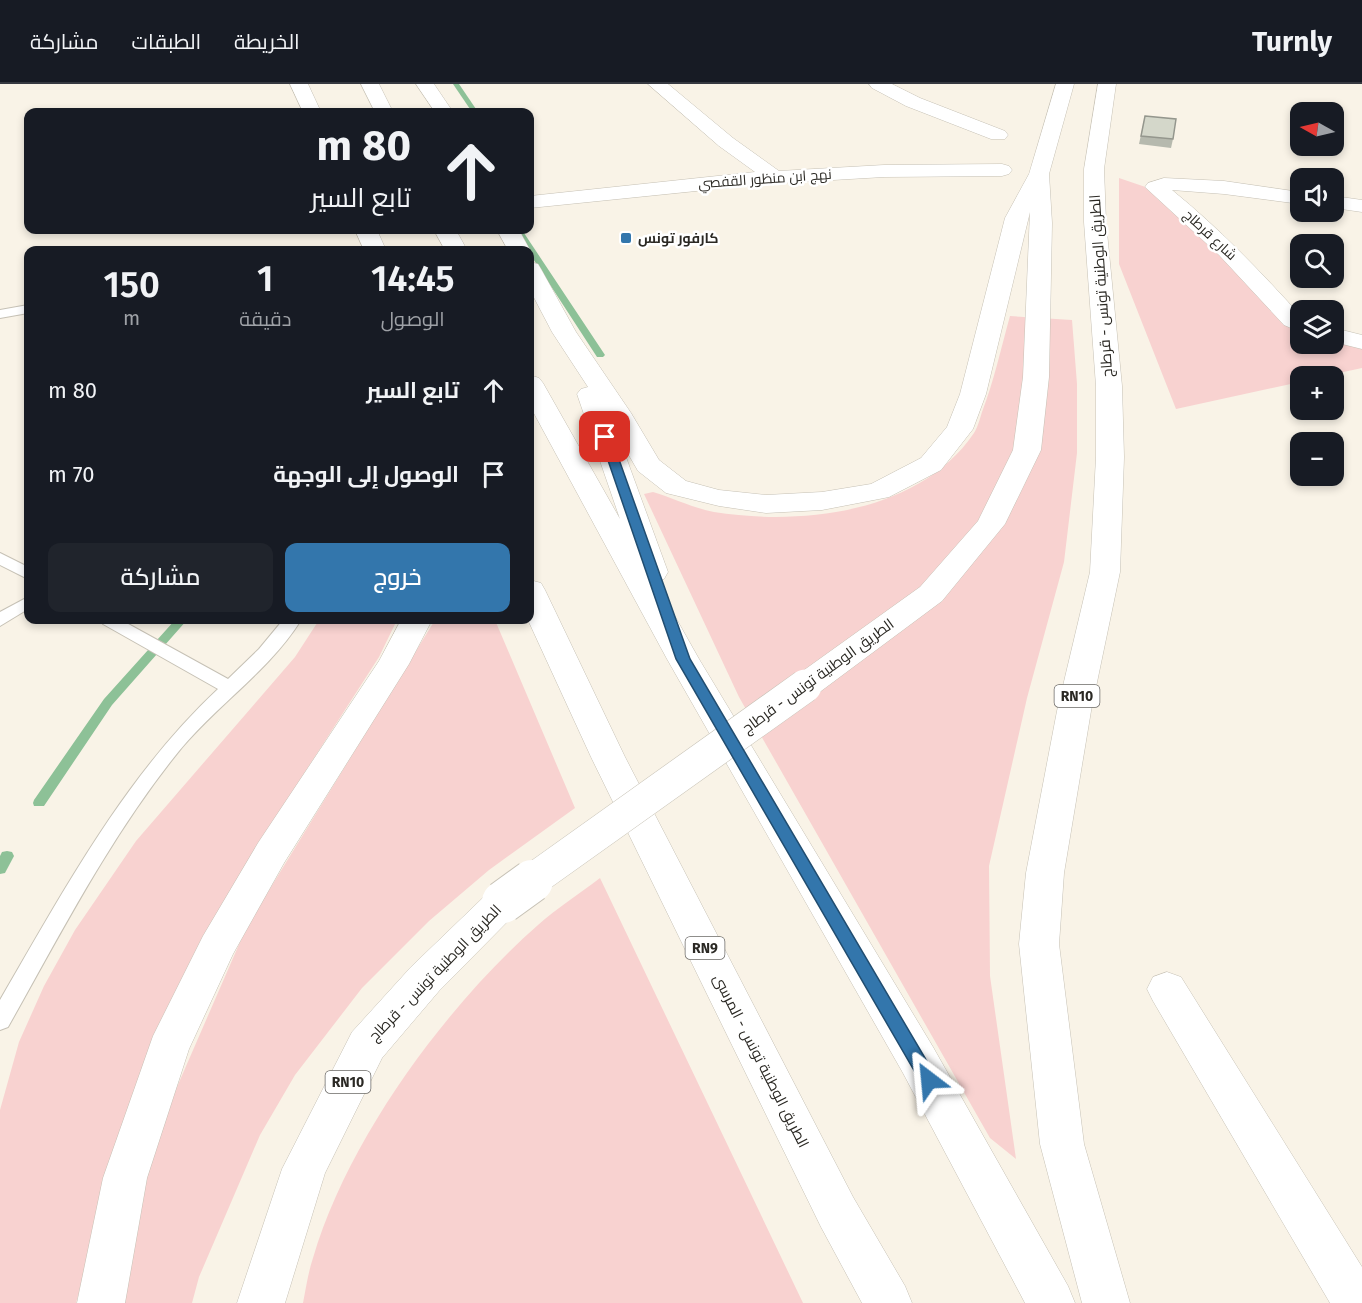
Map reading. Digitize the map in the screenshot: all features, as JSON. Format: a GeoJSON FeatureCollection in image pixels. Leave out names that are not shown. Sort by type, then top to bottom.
{"type":"FeatureCollection","features":[{"type":"Feature","properties":{"kind":"main road"},"geometry":{"type":"LineString","coordinates":[[299,84],[310,108]]}},
{"type":"Feature","properties":{"kind":"main road"},"geometry":{"type":"LineString","coordinates":[[370,84],[382,108]]}},
{"type":"Feature","properties":{"kind":"main road"},"geometry":{"type":"LineString","coordinates":[[425,84],[441,108]]}},
{"type":"Feature","properties":{"kind":"main road"},"geometry":{"type":"LineString","coordinates":[[657,84],[726,142],[775,177]]}},
{"type":"Feature","properties":{"kind":"main road"},"geometry":{"type":"LineString","coordinates":[[878,84],[913,102],[998,135]]}},
{"type":"Feature","properties":{"kind":"main road","name":"الطريق الوطنية تونس - قرطاج"},"geometry":{"type":"LineString","coordinates":[[261,1303],[304,1169],[367,1045],[425,979],[503,902],[932,594],[991,524],[1027,450],[1036,377],[1041,223],[1039,174],[1065,84]]}},
{"type":"Feature","properties":{"kind":"main road","name":"الطريق الوطنية تونس - قرطاج"},"geometry":{"type":"LineString","coordinates":[[1106,1303],[1062,1144],[1039,944],[1045,873],[1074,711],[1105,572],[1110,457],[1109,386],[1095,222],[1094,169],[1107,84]]}},
{"type":"Feature","properties":{"kind":"main road","name":"نهج ابن منظور القفصي"},"geometry":{"type":"LineString","coordinates":[[534,202],[775,177],[942,170],[1002,170]]}},
{"type":"Feature","properties":{"kind":"main road"},"geometry":{"type":"LineString","coordinates":[[534,276],[574,349],[618,413],[648,465],[676,487],[719,498],[766,504],[822,501],[879,491],[931,464],[960,429],[973,394],[1016,218],[1039,174]]}},
{"type":"Feature","properties":{"kind":"main road","name":"شارع قرطاج"},"geometry":{"type":"LineString","coordinates":[[1290,197],[1168,184],[1159,184],[1155,187],[1204,228],[1250,272],[1290,318]]}},
{"type":"Feature","properties":{"kind":"main road"},"geometry":{"type":"LineString","coordinates":[[1344,203],[1362,206]]}},
{"type":"Feature","properties":{"kind":"main road"},"geometry":{"type":"LineString","coordinates":[[1344,338],[1362,342]]}},
{"type":"Feature","properties":{"kind":"main road"},"geometry":{"type":"LineString","coordinates":[[574,349],[683,659]]}},
{"type":"Feature","properties":{"kind":"main road"},"geometry":{"type":"LineString","coordinates":[[534,390],[683,659],[918,1060],[1051,1303]]}},
{"type":"Feature","properties":{"kind":"main road","name":"الطريق الوطنية تونس - المرسى"},"geometry":{"type":"LineString","coordinates":[[534,599],[608,757],[837,1212],[888,1303]]}},
{"type":"Feature","properties":{"kind":"main road"},"geometry":{"type":"LineString","coordinates":[[101,1303],[125,1178],[168,1049],[217,947],[266,862],[393,664],[414,624]]}},
{"type":"Feature","properties":{"kind":"main road"},"geometry":{"type":"LineString","coordinates":[[1167,989],[1357,1303]]}},
{"type":"Feature","properties":{"kind":"lane"},"geometry":{"type":"LineString","coordinates":[[0,314],[24,310]]}},
{"type":"Feature","properties":{"kind":"lane"},"geometry":{"type":"LineString","coordinates":[[0,558],[24,572]]}},
{"type":"Feature","properties":{"kind":"lane"},"geometry":{"type":"LineString","coordinates":[[0,620],[24,605]]}},
{"type":"Feature","properties":{"kind":"lane"},"geometry":{"type":"LineString","coordinates":[[116,624],[230,687]]}},
{"type":"Feature","properties":{"kind":"lane"},"geometry":{"type":"LineString","coordinates":[[0,1020],[81,879],[173,747],[267,650],[289,624]]}},
{"type":"Feature","properties":{"kind":"shaded area"},"geometry":{"type":"Polygon","coordinates":[[[1119,178],[1166,194],[1285,315],[1290,317],[1290,354],[1344,354],[1344,337],[1362,343],[1362,368],[1344,372],[1344,366],[1290,366],[1290,384],[1176,409],[1119,264],[1119,178]]]}},
{"type":"Feature","properties":{"kind":"shaded area"},"geometry":{"type":"Polygon","coordinates":[[[1010,316],[1072,320],[1077,384],[1077,453],[1064,562],[1027,698],[989,866],[990,976],[1016,1159],[990,1138],[739,697],[644,494],[653,492],[714,512],[784,517],[857,508],[891,497],[923,481],[951,460],[974,433],[990,388],[1010,316]]]}},
{"type":"Feature","properties":{"kind":"shaded area"},"geometry":{"type":"Polygon","coordinates":[[[316,624],[395,624],[379,657],[262,839],[154,1037],[76,1303],[0,1303],[0,1110],[19,1042],[44,986],[75,930],[136,841],[295,657],[316,624]]]}},
{"type":"Feature","properties":{"kind":"shaded area"},"geometry":{"type":"Polygon","coordinates":[[[433,624],[497,624],[575,808],[489,870],[429,921],[362,988],[295,1075],[260,1135],[199,1277],[192,1303],[122,1303],[143,1183],[170,1103],[247,926],[433,624]]]}},
{"type":"Feature","properties":{"kind":"shaded area"},"geometry":{"type":"Polygon","coordinates":[[[600,878],[803,1303],[303,1303],[311,1264],[329,1213],[350,1167],[375,1122],[404,1078],[435,1035],[503,958],[545,919],[600,878]]]}},
{"type":"Feature","properties":{"kind":"building"},"geometry":{"type":"Polygon","coordinates":[[[1145,116],[1176,119],[1173,139],[1141,136],[1145,116]]]}},
{"type":"Feature","properties":{"kind":"waterway"},"geometry":{"type":"LineString","coordinates":[[456,84],[472,108]]}},
{"type":"Feature","properties":{"kind":"waterway"},"geometry":{"type":"LineString","coordinates":[[521,234],[528,246]]}},
{"type":"Feature","properties":{"kind":"waterway"},"geometry":{"type":"LineString","coordinates":[[534,254],[600,355]]}},
{"type":"Feature","properties":{"kind":"waterway"},"geometry":{"type":"LineString","coordinates":[[39,803],[108,702],[177,624]]}},
{"type":"Feature","properties":{"kind":"waterway"},"geometry":{"type":"LineString","coordinates":[[0,869],[7,856]]}},
{"type":"Feature","properties":{"kind":"place","name":"كارفور تونس"},"geometry":{"type":"Point","coordinates":[626,238]}},
{"type":"Feature","properties":{"kind":"route"},"geometry":{"type":"LineString","coordinates":[[605,437],[683,659],[929,1080]]}}]}
